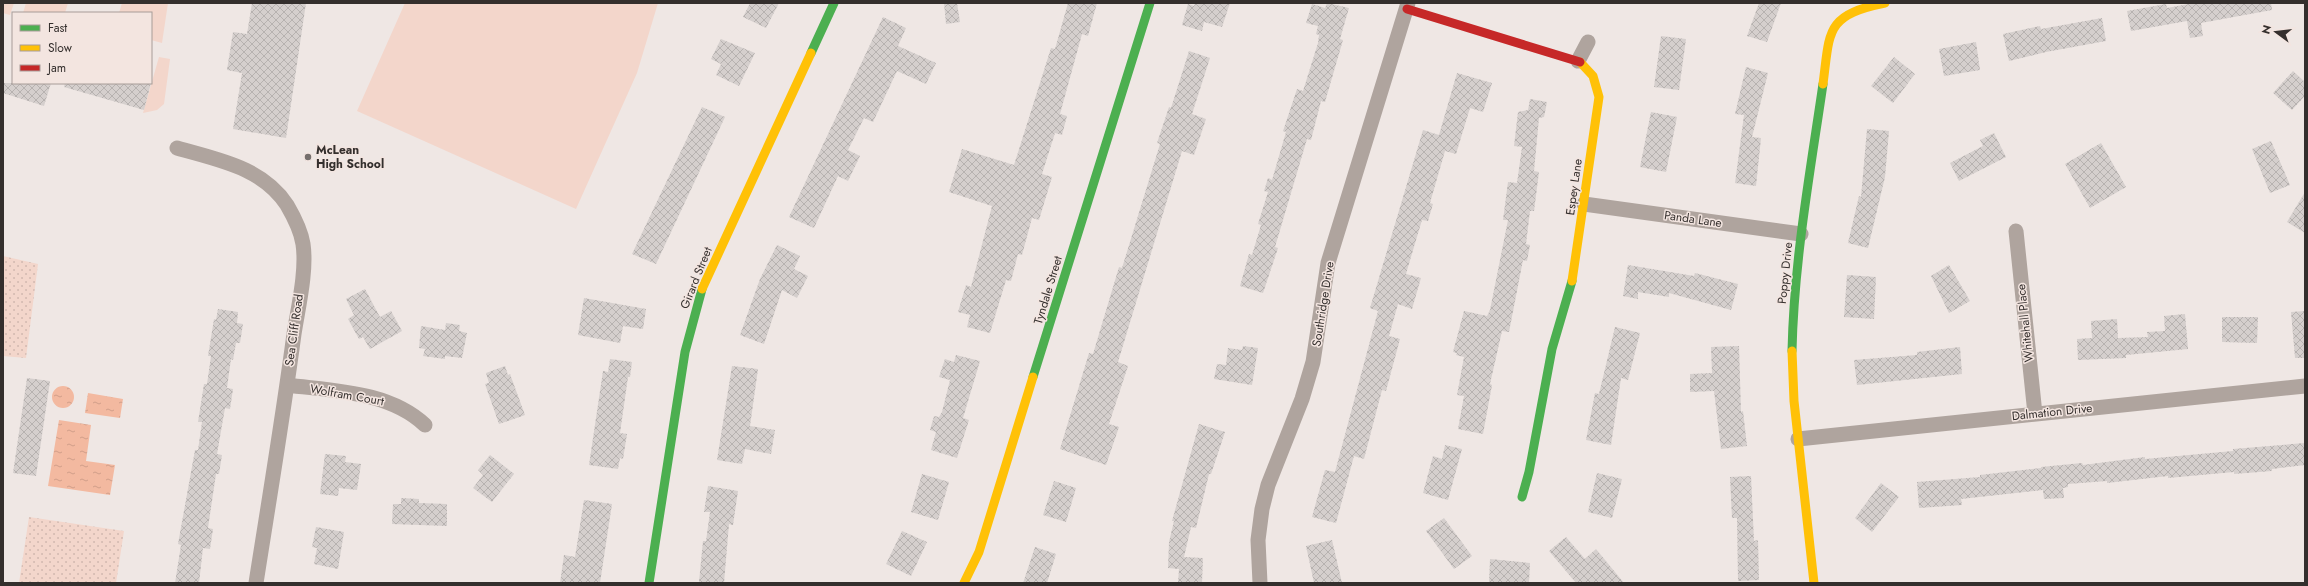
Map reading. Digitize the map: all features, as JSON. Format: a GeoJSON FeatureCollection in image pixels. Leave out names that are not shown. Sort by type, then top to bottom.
{"type":"FeatureCollection","features":[{"type":"Feature","properties":{"kind":"street","name":"Girard Street"},"geometry":{"type":"LineString","coordinates":[[649,583],[684,352],[702,289],[834,3]]}},
{"type":"Feature","properties":{"kind":"street","name":"Tyndale Street"},"geometry":{"type":"LineString","coordinates":[[964,583],[978,552],[1150,3]]}},
{"type":"Feature","properties":{"kind":"street","name":"Poppy Drive"},"geometry":{"type":"LineString","coordinates":[[1814,583],[1798,439],[1792,354],[1793,305],[1801,234],[1830,34],[1836,22],[1847,13],[1885,3]]}},
{"type":"Feature","properties":{"kind":"street","name":"Espey Lane"},"geometry":{"type":"LineString","coordinates":[[1408,6],[1578,61],[1591,72],[1596,82],[1599,97],[1573,279],[1552,349],[1529,472],[1522,497]]}},
{"type":"Feature","properties":{"kind":"street","name":"Southridge Drive"},"geometry":{"type":"LineString","coordinates":[[1260,583],[1258,540],[1262,508],[1268,485],[1302,399],[1309,377],[1316,344],[1327,266],[1408,6]]}},
{"type":"Feature","properties":{"kind":"street"},"geometry":{"type":"LineString","coordinates":[[1578,61],[1588,42]]}},
{"type":"Feature","properties":{"kind":"street","name":"Sea Cliff Road"},"geometry":{"type":"LineString","coordinates":[[177,148],[240,166],[259,177],[273,189],[286,205],[298,225],[303,244],[303,266],[287,385],[256,583]]}},
{"type":"Feature","properties":{"kind":"street","name":"Panda Lane"},"geometry":{"type":"LineString","coordinates":[[1584,204],[1801,234]]}},
{"type":"Feature","properties":{"kind":"street","name":"Whitehall Place"},"geometry":{"type":"LineString","coordinates":[[2016,231],[2035,414]]}},
{"type":"Feature","properties":{"kind":"street","name":"Wolfram Court"},"geometry":{"type":"LineString","coordinates":[[287,385],[380,399],[414,414],[425,425]]}},
{"type":"Feature","properties":{"kind":"street","name":"Dalmation Drive"},"geometry":{"type":"LineString","coordinates":[[1798,439],[2305,386]]}},
{"type":"Feature","properties":{"kind":"shaded area"},"geometry":{"type":"Polygon","coordinates":[[[3,3],[14,3],[10,15],[3,13],[3,3]]]}},
{"type":"Feature","properties":{"kind":"shaded area"},"geometry":{"type":"Polygon","coordinates":[[[26,3],[68,3],[65,12],[23,12],[26,3]]]}},
{"type":"Feature","properties":{"kind":"shaded area"},"geometry":{"type":"Polygon","coordinates":[[[122,3],[168,3],[162,43],[152,40],[152,12],[119,12],[122,3]]]}},
{"type":"Feature","properties":{"kind":"shaded area"},"geometry":{"type":"Polygon","coordinates":[[[405,3],[658,3],[637,73],[576,209],[357,111],[405,3]]]}},
{"type":"Feature","properties":{"kind":"shaded area"},"geometry":{"type":"Polygon","coordinates":[[[159,57],[170,59],[164,104],[157,110],[143,113],[152,84],[159,57]]]}},
{"type":"Feature","properties":{"kind":"shaded area"},"geometry":{"type":"Polygon","coordinates":[[[3,256],[38,264],[26,358],[3,356],[3,256]]]}},
{"type":"Feature","properties":{"kind":"shaded area"},"geometry":{"type":"Polygon","coordinates":[[[29,517],[124,531],[116,583],[19,583],[29,517]]]}},
{"type":"Feature","properties":{"kind":"water"},"geometry":{"type":"Polygon","coordinates":[[[63,386],[71,389],[74,397],[71,405],[63,408],[55,405],[52,397],[55,389],[63,386]]]}},
{"type":"Feature","properties":{"kind":"water"},"geometry":{"type":"Polygon","coordinates":[[[88,393],[123,399],[120,418],[85,413],[88,393]]]}},
{"type":"Feature","properties":{"kind":"water"},"geometry":{"type":"Polygon","coordinates":[[[59,420],[91,425],[86,461],[115,465],[110,495],[48,486],[59,420]]]}},
{"type":"Feature","properties":{"kind":"building"},"geometry":{"type":"Polygon","coordinates":[[[252,3],[306,3],[286,138],[233,129],[242,73],[227,70],[233,32],[247,34],[252,3]]]}},
{"type":"Feature","properties":{"kind":"building"},"geometry":{"type":"Polygon","coordinates":[[[750,3],[779,3],[766,28],[743,17],[750,3]]]}},
{"type":"Feature","properties":{"kind":"building"},"geometry":{"type":"Polygon","coordinates":[[[944,3],[957,3],[960,22],[946,24],[944,3]]]}},
{"type":"Feature","properties":{"kind":"building"},"geometry":{"type":"Polygon","coordinates":[[[1068,3],[1097,3],[1088,36],[1082,34],[1060,114],[1067,116],[1062,135],[1055,133],[1042,174],[1052,177],[1039,220],[1032,218],[1022,255],[1018,254],[1011,281],[1006,280],[990,333],[967,327],[970,315],[958,312],[966,285],[971,287],[992,206],[949,192],[962,149],[1014,165],[1051,48],[1055,49],[1068,3]]]}},
{"type":"Feature","properties":{"kind":"building"},"geometry":{"type":"Polygon","coordinates":[[[1195,3],[1230,3],[1222,27],[1204,22],[1202,31],[1182,25],[1188,4],[1194,6],[1195,3]]]}},
{"type":"Feature","properties":{"kind":"building"},"geometry":{"type":"Polygon","coordinates":[[[1327,3],[1349,8],[1340,39],[1343,40],[1325,102],[1321,101],[1311,140],[1307,139],[1275,247],[1278,248],[1263,293],[1240,286],[1249,254],[1252,255],[1261,225],[1258,224],[1268,192],[1264,191],[1268,178],[1272,180],[1286,132],[1283,131],[1297,89],[1303,91],[1318,43],[1319,35],[1316,34],[1318,26],[1306,23],[1312,4],[1325,8],[1327,3]]]}},
{"type":"Feature","properties":{"kind":"building"},"geometry":{"type":"Polygon","coordinates":[[[1759,3],[1781,3],[1767,42],[1747,36],[1759,3]]]}},
{"type":"Feature","properties":{"kind":"building"},"geometry":{"type":"Polygon","coordinates":[[[2194,3],[2271,3],[2272,10],[2201,23],[2203,36],[2190,38],[2187,21],[2131,31],[2127,11],[2166,4],[2167,8],[2194,3]]]}},
{"type":"Feature","properties":{"kind":"building"},"geometry":{"type":"Polygon","coordinates":[[[883,17],[906,28],[898,46],[936,63],[926,84],[897,71],[873,122],[864,118],[848,150],[860,156],[848,181],[838,176],[814,228],[789,217],[883,17]]]}},
{"type":"Feature","properties":{"kind":"building"},"geometry":{"type":"Polygon","coordinates":[[[2102,18],[2106,41],[2046,52],[2009,61],[2003,34],[2040,26],[2041,29],[2102,18]]]}},
{"type":"Feature","properties":{"kind":"building"},"geometry":{"type":"Polygon","coordinates":[[[1661,36],[1686,39],[1679,90],[1654,87],[1661,36]]]}},
{"type":"Feature","properties":{"kind":"building"},"geometry":{"type":"Polygon","coordinates":[[[721,39],[755,53],[739,86],[716,75],[721,64],[711,59],[721,39]]]}},
{"type":"Feature","properties":{"kind":"building"},"geometry":{"type":"Polygon","coordinates":[[[1976,42],[1980,70],[1944,76],[1939,49],[1976,42]]]}},
{"type":"Feature","properties":{"kind":"building"},"geometry":{"type":"Polygon","coordinates":[[[1189,51],[1210,58],[1192,114],[1206,119],[1194,155],[1182,151],[1118,362],[1128,366],[1109,424],[1119,427],[1106,465],[1060,449],[1089,353],[1093,354],[1119,267],[1122,268],[1160,144],[1157,143],[1169,107],[1171,108],[1189,51]]]}},
{"type":"Feature","properties":{"kind":"building"},"geometry":{"type":"Polygon","coordinates":[[[1894,57],[1915,74],[1893,103],[1871,86],[1894,57]]]}},
{"type":"Feature","properties":{"kind":"building"},"geometry":{"type":"Polygon","coordinates":[[[1746,67],[1768,73],[1752,137],[1761,138],[1756,186],[1735,183],[1744,115],[1735,114],[1746,67]]]}},
{"type":"Feature","properties":{"kind":"building"},"geometry":{"type":"Polygon","coordinates":[[[2293,71],[2305,82],[2305,96],[2292,110],[2273,93],[2293,71]]]}},
{"type":"Feature","properties":{"kind":"building"},"geometry":{"type":"Polygon","coordinates":[[[1457,73],[1492,83],[1483,112],[1470,108],[1456,154],[1445,151],[1430,203],[1433,204],[1428,221],[1422,220],[1406,274],[1421,278],[1412,309],[1398,304],[1389,336],[1400,339],[1386,391],[1382,390],[1364,459],[1354,456],[1336,523],[1312,517],[1325,470],[1335,472],[1378,311],[1370,308],[1423,130],[1439,135],[1457,73]]]}},
{"type":"Feature","properties":{"kind":"building"},"geometry":{"type":"Polygon","coordinates":[[[3,83],[51,84],[44,106],[3,93],[3,83]]]}},
{"type":"Feature","properties":{"kind":"building"},"geometry":{"type":"Polygon","coordinates":[[[65,84],[151,84],[144,110],[64,87],[65,84]]]}},
{"type":"Feature","properties":{"kind":"building"},"geometry":{"type":"Polygon","coordinates":[[[1530,99],[1547,102],[1544,117],[1539,118],[1534,171],[1539,172],[1534,211],[1530,211],[1526,244],[1530,245],[1527,261],[1523,260],[1509,332],[1502,331],[1490,384],[1492,385],[1483,434],[1458,429],[1464,396],[1457,395],[1464,357],[1456,355],[1457,353],[1453,352],[1464,311],[1487,316],[1490,310],[1508,220],[1503,220],[1508,182],[1517,183],[1522,147],[1514,146],[1518,112],[1528,110],[1530,99]]]}},
{"type":"Feature","properties":{"kind":"building"},"geometry":{"type":"Polygon","coordinates":[[[702,107],[725,117],[656,264],[632,254],[702,107]]]}},
{"type":"Feature","properties":{"kind":"building"},"geometry":{"type":"Polygon","coordinates":[[[1651,112],[1677,117],[1666,172],[1640,167],[1651,112]]]}},
{"type":"Feature","properties":{"kind":"building"},"geometry":{"type":"Polygon","coordinates":[[[1867,129],[1889,131],[1885,177],[1868,248],[1848,243],[1859,196],[1861,197],[1867,129]]]}},
{"type":"Feature","properties":{"kind":"building"},"geometry":{"type":"Polygon","coordinates":[[[1994,133],[2006,157],[1959,181],[1950,163],[1983,146],[1980,140],[1994,133]]]}},
{"type":"Feature","properties":{"kind":"building"},"geometry":{"type":"Polygon","coordinates":[[[2271,141],[2290,185],[2270,193],[2252,149],[2271,141]]]}},
{"type":"Feature","properties":{"kind":"building"},"geometry":{"type":"Polygon","coordinates":[[[2101,143],[2126,187],[2090,208],[2065,164],[2101,143]]]}},
{"type":"Feature","properties":{"kind":"building"},"geometry":{"type":"Polygon","coordinates":[[[2305,192],[2305,233],[2287,222],[2305,192]]]}},
{"type":"Feature","properties":{"kind":"building"},"geometry":{"type":"Polygon","coordinates":[[[777,245],[800,256],[794,269],[808,276],[797,298],[782,290],[764,344],[740,335],[760,279],[777,245]]]}},
{"type":"Feature","properties":{"kind":"building"},"geometry":{"type":"Polygon","coordinates":[[[1628,265],[1694,276],[1695,273],[1738,284],[1731,310],[1669,293],[1669,297],[1638,292],[1638,299],[1623,296],[1628,265]]]}},
{"type":"Feature","properties":{"kind":"building"},"geometry":{"type":"Polygon","coordinates":[[[1949,265],[1970,301],[1949,313],[1931,276],[1949,265]]]}},
{"type":"Feature","properties":{"kind":"building"},"geometry":{"type":"Polygon","coordinates":[[[1847,275],[1876,277],[1874,319],[1844,317],[1847,275]]]}},
{"type":"Feature","properties":{"kind":"building"},"geometry":{"type":"Polygon","coordinates":[[[365,289],[380,317],[391,311],[402,331],[370,349],[363,337],[359,339],[348,319],[354,315],[346,299],[365,289]]]}},
{"type":"Feature","properties":{"kind":"building"},"geometry":{"type":"Polygon","coordinates":[[[584,298],[646,309],[643,329],[623,326],[620,343],[578,335],[584,298]]]}},
{"type":"Feature","properties":{"kind":"building"},"geometry":{"type":"Polygon","coordinates":[[[218,309],[238,312],[237,323],[243,324],[240,343],[236,343],[233,360],[231,359],[227,388],[233,389],[230,409],[225,408],[217,454],[222,455],[219,474],[216,474],[208,528],[213,529],[210,549],[203,548],[199,583],[175,583],[181,545],[178,544],[195,450],[198,450],[202,422],[198,422],[204,384],[207,384],[211,356],[208,356],[214,319],[216,320],[218,309]]]}},
{"type":"Feature","properties":{"kind":"building"},"geometry":{"type":"Polygon","coordinates":[[[2305,311],[2305,358],[2295,358],[2291,312],[2305,311]]]}},
{"type":"Feature","properties":{"kind":"building"},"geometry":{"type":"Polygon","coordinates":[[[2185,314],[2188,349],[2126,355],[2126,358],[2078,360],[2077,339],[2092,338],[2091,321],[2117,319],[2118,338],[2148,337],[2147,332],[2165,331],[2164,316],[2185,314]]]}},
{"type":"Feature","properties":{"kind":"building"},"geometry":{"type":"Polygon","coordinates":[[[2222,317],[2258,317],[2257,343],[2222,342],[2222,317]]]}},
{"type":"Feature","properties":{"kind":"building"},"geometry":{"type":"Polygon","coordinates":[[[446,323],[460,325],[459,331],[467,333],[462,358],[445,356],[445,359],[423,356],[425,349],[419,348],[421,326],[445,330],[446,323]]]}},
{"type":"Feature","properties":{"kind":"building"},"geometry":{"type":"Polygon","coordinates":[[[1615,327],[1640,333],[1628,380],[1621,378],[1611,445],[1586,440],[1595,393],[1599,394],[1615,327]]]}},
{"type":"Feature","properties":{"kind":"building"},"geometry":{"type":"Polygon","coordinates":[[[1243,346],[1258,348],[1252,385],[1214,379],[1217,364],[1226,365],[1228,348],[1242,350],[1243,346]]]}},
{"type":"Feature","properties":{"kind":"building"},"geometry":{"type":"Polygon","coordinates":[[[1739,346],[1741,412],[1743,411],[1747,446],[1721,449],[1714,391],[1690,392],[1690,374],[1712,373],[1711,347],[1739,346]]]}},
{"type":"Feature","properties":{"kind":"building"},"geometry":{"type":"Polygon","coordinates":[[[1960,347],[1962,374],[1857,385],[1854,360],[1917,355],[1917,352],[1960,347]]]}},
{"type":"Feature","properties":{"kind":"building"},"geometry":{"type":"Polygon","coordinates":[[[956,355],[980,361],[963,418],[969,420],[957,458],[931,450],[936,432],[930,430],[934,416],[939,417],[942,412],[950,380],[939,377],[945,359],[954,362],[956,355]]]}},
{"type":"Feature","properties":{"kind":"building"},"geometry":{"type":"Polygon","coordinates":[[[610,359],[632,362],[630,377],[628,377],[620,433],[627,434],[623,459],[620,458],[618,469],[589,465],[603,371],[608,372],[610,359]]]}},
{"type":"Feature","properties":{"kind":"building"},"geometry":{"type":"Polygon","coordinates":[[[505,366],[508,375],[510,374],[525,415],[499,424],[485,384],[489,383],[486,373],[505,366]]]}},
{"type":"Feature","properties":{"kind":"building"},"geometry":{"type":"Polygon","coordinates":[[[732,366],[758,369],[750,426],[775,430],[771,454],[745,449],[742,464],[717,460],[732,366]]]}},
{"type":"Feature","properties":{"kind":"building"},"geometry":{"type":"Polygon","coordinates":[[[27,378],[50,381],[36,476],[13,473],[27,378]]]}},
{"type":"Feature","properties":{"kind":"building"},"geometry":{"type":"Polygon","coordinates":[[[1199,424],[1225,432],[1211,474],[1209,474],[1196,528],[1191,527],[1184,557],[1203,558],[1202,583],[1178,583],[1179,569],[1168,568],[1169,542],[1174,521],[1172,521],[1199,424]]]}},
{"type":"Feature","properties":{"kind":"building"},"geometry":{"type":"Polygon","coordinates":[[[2305,443],[2305,465],[2272,469],[2272,471],[2234,474],[2234,472],[2168,478],[2168,476],[2107,483],[2107,481],[2068,484],[2068,487],[2063,488],[2064,498],[2044,499],[2043,490],[1961,499],[1962,505],[1919,508],[1917,482],[1980,477],[1980,475],[2041,467],[2082,463],[2083,465],[2145,457],[2145,459],[2305,443]]]}},
{"type":"Feature","properties":{"kind":"building"},"geometry":{"type":"Polygon","coordinates":[[[1445,445],[1462,449],[1448,500],[1423,493],[1433,456],[1442,459],[1445,445]]]}},
{"type":"Feature","properties":{"kind":"building"},"geometry":{"type":"Polygon","coordinates":[[[325,454],[346,456],[345,462],[361,464],[357,490],[339,488],[338,496],[320,494],[325,454]]]}},
{"type":"Feature","properties":{"kind":"building"},"geometry":{"type":"Polygon","coordinates":[[[490,455],[514,474],[492,502],[473,488],[483,475],[478,470],[490,455]]]}},
{"type":"Feature","properties":{"kind":"building"},"geometry":{"type":"Polygon","coordinates":[[[1597,473],[1622,479],[1612,518],[1588,512],[1597,473]]]}},
{"type":"Feature","properties":{"kind":"building"},"geometry":{"type":"Polygon","coordinates":[[[922,474],[949,482],[938,520],[911,512],[922,474]]]}},
{"type":"Feature","properties":{"kind":"building"},"geometry":{"type":"Polygon","coordinates":[[[1751,476],[1754,541],[1758,540],[1759,580],[1738,581],[1737,518],[1732,518],[1730,477],[1751,476]]]}},
{"type":"Feature","properties":{"kind":"building"},"geometry":{"type":"Polygon","coordinates":[[[1054,481],[1076,488],[1066,522],[1043,515],[1054,481]]]}},
{"type":"Feature","properties":{"kind":"building"},"geometry":{"type":"Polygon","coordinates":[[[1881,483],[1899,497],[1872,532],[1855,518],[1881,483]]]}},
{"type":"Feature","properties":{"kind":"building"},"geometry":{"type":"Polygon","coordinates":[[[708,486],[738,491],[733,525],[729,524],[724,583],[699,582],[703,541],[706,541],[710,512],[704,512],[708,486]]]}},
{"type":"Feature","properties":{"kind":"building"},"geometry":{"type":"Polygon","coordinates":[[[401,498],[419,499],[419,503],[447,504],[447,526],[392,524],[393,504],[401,504],[401,498]]]}},
{"type":"Feature","properties":{"kind":"building"},"geometry":{"type":"Polygon","coordinates":[[[584,500],[612,504],[600,583],[560,583],[564,555],[575,557],[584,500]]]}},
{"type":"Feature","properties":{"kind":"building"},"geometry":{"type":"Polygon","coordinates":[[[1444,518],[1472,556],[1454,569],[1426,531],[1444,518]]]}},
{"type":"Feature","properties":{"kind":"building"},"geometry":{"type":"Polygon","coordinates":[[[316,527],[344,532],[338,569],[314,564],[317,548],[312,547],[316,527]]]}},
{"type":"Feature","properties":{"kind":"building"},"geometry":{"type":"Polygon","coordinates":[[[902,531],[927,542],[911,576],[886,564],[902,531]]]}},
{"type":"Feature","properties":{"kind":"building"},"geometry":{"type":"Polygon","coordinates":[[[1566,537],[1585,559],[1596,549],[1624,583],[1576,583],[1549,551],[1566,537]]]}},
{"type":"Feature","properties":{"kind":"building"},"geometry":{"type":"Polygon","coordinates":[[[1332,540],[1342,583],[1314,583],[1306,546],[1332,540]]]}},
{"type":"Feature","properties":{"kind":"building"},"geometry":{"type":"Polygon","coordinates":[[[1035,547],[1056,554],[1047,583],[1023,583],[1035,547]]]}},
{"type":"Feature","properties":{"kind":"building"},"geometry":{"type":"Polygon","coordinates":[[[1490,559],[1530,563],[1529,583],[1489,583],[1490,559]]]}},
{"type":"Feature","properties":{"kind":"traffic: fast"},"geometry":{"type":"LineString","coordinates":[[811,53],[834,3]]}},
{"type":"Feature","properties":{"kind":"traffic: fast"},"geometry":{"type":"LineString","coordinates":[[1033,377],[1150,3]]}},
{"type":"Feature","properties":{"kind":"traffic: fast"},"geometry":{"type":"LineString","coordinates":[[1792,351],[1793,317],[1799,250],[1823,84]]}},
{"type":"Feature","properties":{"kind":"traffic: fast"},"geometry":{"type":"LineString","coordinates":[[1522,497],[1529,472],[1552,349],[1572,281]]}},
{"type":"Feature","properties":{"kind":"traffic: fast"},"geometry":{"type":"LineString","coordinates":[[649,583],[685,352],[702,289]]}},
{"type":"Feature","properties":{"kind":"traffic: slow"},"geometry":{"type":"LineString","coordinates":[[1823,84],[1827,51],[1834,28],[1841,20],[1851,13],[1885,3]]}},
{"type":"Feature","properties":{"kind":"traffic: slow"},"geometry":{"type":"LineString","coordinates":[[702,289],[811,53]]}},
{"type":"Feature","properties":{"kind":"traffic: slow"},"geometry":{"type":"LineString","coordinates":[[1572,281],[1599,97],[1593,76],[1580,62]]}},
{"type":"Feature","properties":{"kind":"traffic: slow"},"geometry":{"type":"LineString","coordinates":[[1792,351],[1794,401],[1814,583]]}},
{"type":"Feature","properties":{"kind":"traffic: slow"},"geometry":{"type":"LineString","coordinates":[[964,583],[979,552],[1033,377]]}},
{"type":"Feature","properties":{"kind":"traffic: jam"},"geometry":{"type":"LineString","coordinates":[[1407,9],[1580,62]]}},
{"type":"Feature","properties":{"kind":"place","name":"McLean High School"},"geometry":{"type":"Point","coordinates":[308,157]}}]}
